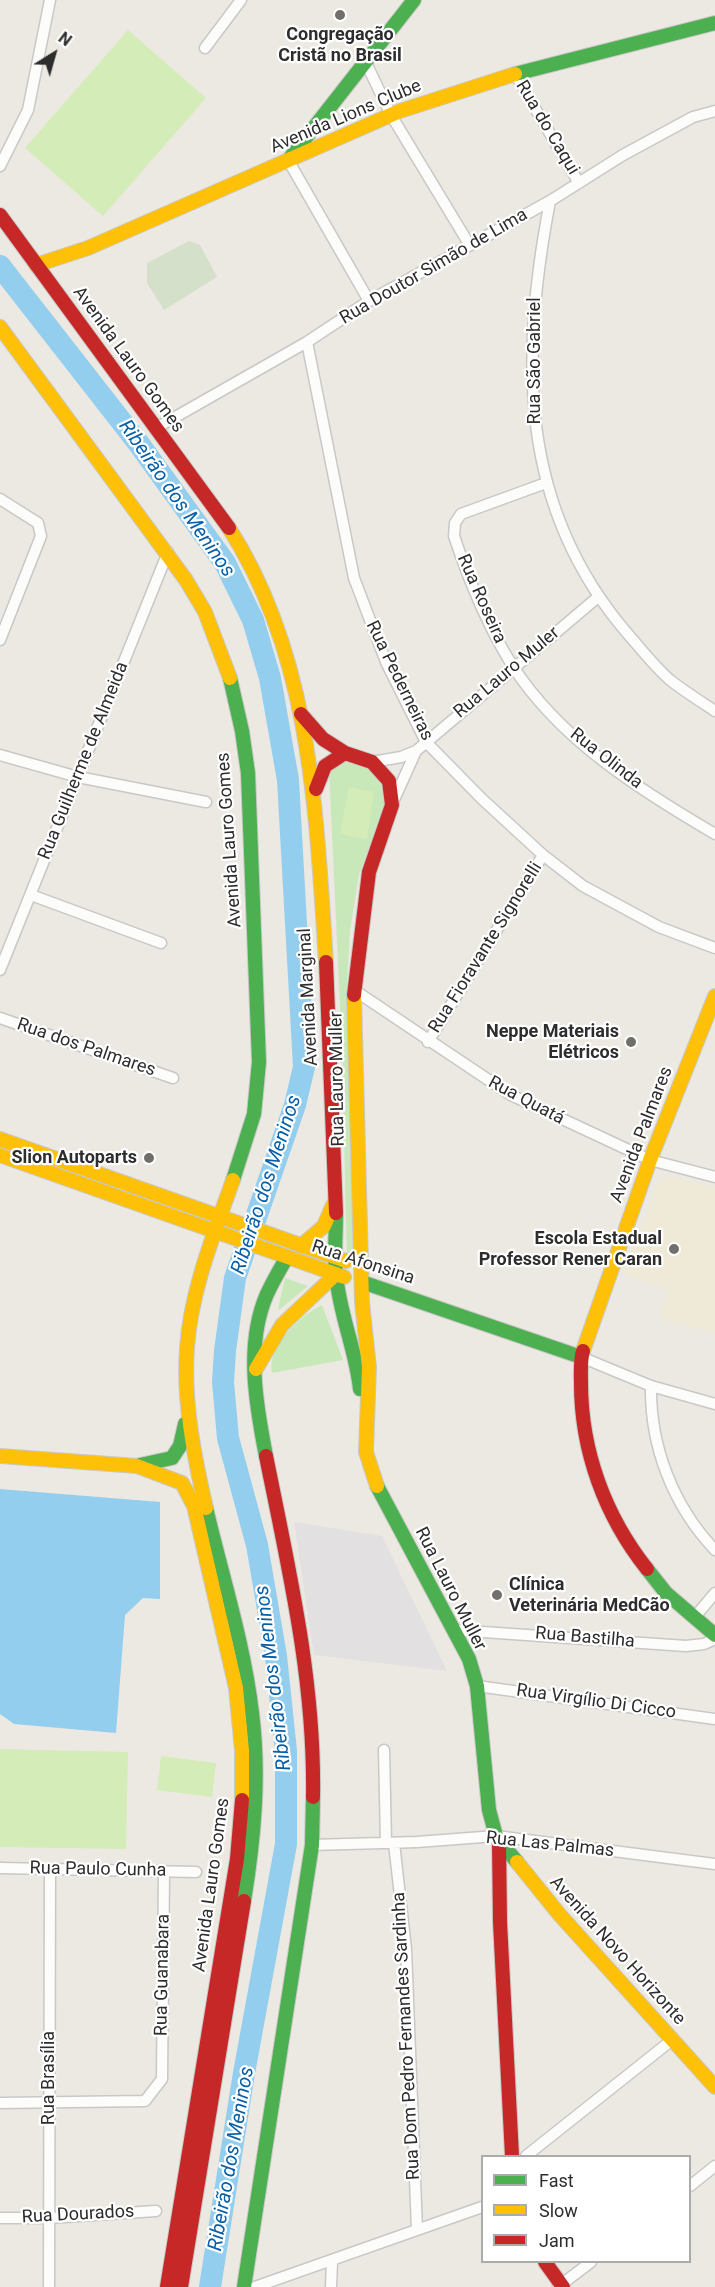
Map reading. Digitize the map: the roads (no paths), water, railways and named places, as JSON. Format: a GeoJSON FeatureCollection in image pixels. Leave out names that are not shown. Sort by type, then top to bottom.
{"type":"FeatureCollection","features":[{"type":"Feature","properties":{"kind":"main road"},"geometry":{"type":"LineString","coordinates":[[288,160],[414,0]]}},
{"type":"Feature","properties":{"kind":"main road","name":"Avenida Lions Clube"},"geometry":{"type":"LineString","coordinates":[[36,265],[88,248],[391,115],[515,74],[715,22]]}},
{"type":"Feature","properties":{"kind":"main road","name":"Avenida Lauro Gomes"},"geometry":{"type":"LineString","coordinates":[[0,215],[230,530],[262,586],[287,658],[301,714],[323,739],[345,753]]}},
{"type":"Feature","properties":{"kind":"main road","name":"Avenida Lauro Gomes"},"geometry":{"type":"LineString","coordinates":[[0,327],[168,552],[206,614],[224,657],[237,706],[248,782],[260,1053],[255,1107],[247,1143],[215,1231],[190,1323],[186,1352],[188,1412],[200,1486],[249,1690],[254,1730],[256,1788],[250,1861],[181,2287]]}},
{"type":"Feature","properties":{"kind":"main road","name":"Avenida Marginal"},"geometry":{"type":"LineString","coordinates":[[301,714],[315,794],[327,977],[336,1199],[336,1258]]}},
{"type":"Feature","properties":{"kind":"main road"},"geometry":{"type":"LineString","coordinates":[[345,753],[372,762],[389,781],[392,805]]}},
{"type":"Feature","properties":{"kind":"main road","name":"Avenida Marginal"},"geometry":{"type":"LineString","coordinates":[[315,794],[322,768],[334,757],[345,753]]}},
{"type":"Feature","properties":{"kind":"main road","name":"Rua Lauro Muller"},"geometry":{"type":"LineString","coordinates":[[392,805],[369,872],[354,990],[361,1266],[369,1367],[366,1452],[380,1494],[454,1629],[469,1659],[477,1686],[489,1810],[497,1838],[512,2155]]}},
{"type":"Feature","properties":{"kind":"main road","name":"Avenida Palmares"},"geometry":{"type":"LineString","coordinates":[[715,996],[650,1160],[580,1357],[581,1401],[588,1451],[604,1499],[628,1545],[647,1572],[715,1637]]}},
{"type":"Feature","properties":{"kind":"main road","name":"Rua Afonsina"},"geometry":{"type":"LineString","coordinates":[[0,1139],[361,1266]]}},
{"type":"Feature","properties":{"kind":"main road","name":"Rua Afonsina"},"geometry":{"type":"LineString","coordinates":[[0,1155],[287,1257],[580,1357]]}},
{"type":"Feature","properties":{"kind":"main road"},"geometry":{"type":"LineString","coordinates":[[301,1246],[324,1226],[336,1199]]}},
{"type":"Feature","properties":{"kind":"main road"},"geometry":{"type":"LineString","coordinates":[[244,2287],[312,1845],[314,1740],[303,1641],[262,1437],[254,1372],[255,1342],[266,1296],[287,1257]]}},
{"type":"Feature","properties":{"kind":"main road","name":"Rua Lauro Muller"},"geometry":{"type":"LineString","coordinates":[[336,1258],[336,1274],[343,1314],[357,1362],[366,1435]]}},
{"type":"Feature","properties":{"kind":"main road"},"geometry":{"type":"LineString","coordinates":[[254,1372],[282,1324],[336,1274]]}},
{"type":"Feature","properties":{"kind":"main road","name":"Avenida Lauro Gomes"},"geometry":{"type":"LineString","coordinates":[[136,1466],[169,1460],[175,1455],[188,1412]]}},
{"type":"Feature","properties":{"kind":"main road"},"geometry":{"type":"LineString","coordinates":[[0,1456],[136,1466]]}},
{"type":"Feature","properties":{"kind":"main road","name":"Avenida Lauro Gomes"},"geometry":{"type":"LineString","coordinates":[[136,1466],[182,1483],[194,1506],[236,1688],[243,1767],[237,1859],[167,2287]]}},
{"type":"Feature","properties":{"kind":"main road","name":"Avenida Novo Horizonte"},"geometry":{"type":"LineString","coordinates":[[497,1838],[559,1914],[714,2084]]}},
{"type":"Feature","properties":{"kind":"main road"},"geometry":{"type":"LineString","coordinates":[[546,2263],[561,2286]]}},
{"type":"Feature","properties":{"kind":"street"},"geometry":{"type":"LineString","coordinates":[[0,166],[28,110],[50,0]]}},
{"type":"Feature","properties":{"kind":"street"},"geometry":{"type":"LineString","coordinates":[[205,48],[241,0]]}},
{"type":"Feature","properties":{"kind":"street"},"geometry":{"type":"LineString","coordinates":[[366,63],[391,115],[469,244]]}},
{"type":"Feature","properties":{"kind":"street","name":"Rua do Caqui"},"geometry":{"type":"LineString","coordinates":[[515,74],[579,183]]}},
{"type":"Feature","properties":{"kind":"street","name":"Rua Doutor Simão de Lima"},"geometry":{"type":"LineString","coordinates":[[156,428],[307,342],[369,301],[550,201],[672,128],[715,111]]}},
{"type":"Feature","properties":{"kind":"street"},"geometry":{"type":"LineString","coordinates":[[288,160],[369,301]]}},
{"type":"Feature","properties":{"kind":"street","name":"Rua São Gabriel"},"geometry":{"type":"LineString","coordinates":[[550,201],[537,270],[532,367],[536,436],[546,483],[562,526],[598,597],[659,670],[715,711]]}},
{"type":"Feature","properties":{"kind":"street","name":"Rua Pederneiras"},"geometry":{"type":"LineString","coordinates":[[307,342],[354,578],[386,662],[426,742],[482,799],[543,855],[582,886],[659,927],[715,948]]}},
{"type":"Feature","properties":{"kind":"street","name":"Rua Roseira"},"geometry":{"type":"LineString","coordinates":[[513,666],[486,619],[466,572],[454,536],[455,524],[461,514],[546,483]]}},
{"type":"Feature","properties":{"kind":"street"},"geometry":{"type":"LineString","coordinates":[[0,499],[38,522],[41,536],[39,548],[0,637]]}},
{"type":"Feature","properties":{"kind":"street","name":"Rua Guilherme de Almeida"},"geometry":{"type":"LineString","coordinates":[[0,970],[168,552]]}},
{"type":"Feature","properties":{"kind":"street","name":"Rua Lauro Muler"},"geometry":{"type":"LineString","coordinates":[[372,762],[401,757],[416,751],[513,666],[598,597]]}},
{"type":"Feature","properties":{"kind":"street","name":"Rua Olinda"},"geometry":{"type":"LineString","coordinates":[[513,666],[543,705],[577,738],[627,778],[715,834]]}},
{"type":"Feature","properties":{"kind":"street","name":"Rua Lauro Muler"},"geometry":{"type":"LineString","coordinates":[[392,805],[416,751]]}},
{"type":"Feature","properties":{"kind":"street"},"geometry":{"type":"LineString","coordinates":[[0,755],[78,777],[206,802]]}},
{"type":"Feature","properties":{"kind":"street","name":"Rua Fioravante Signorelli"},"geometry":{"type":"LineString","coordinates":[[428,1042],[543,855]]}},
{"type":"Feature","properties":{"kind":"street"},"geometry":{"type":"LineString","coordinates":[[31,895],[161,943]]}},
{"type":"Feature","properties":{"kind":"street","name":"Rua Quatá"},"geometry":{"type":"LineString","coordinates":[[354,990],[428,1042],[511,1095],[650,1160],[715,1177]]}},
{"type":"Feature","properties":{"kind":"street","name":"Rua dos Palmares"},"geometry":{"type":"LineString","coordinates":[[0,1018],[173,1078]]}},
{"type":"Feature","properties":{"kind":"street","name":"Rua Afonsina"},"geometry":{"type":"LineString","coordinates":[[580,1357],[651,1386],[715,1404]]}},
{"type":"Feature","properties":{"kind":"street"},"geometry":{"type":"LineString","coordinates":[[651,1386],[652,1420],[662,1463],[693,1525],[715,1550]]}},
{"type":"Feature","properties":{"kind":"street"},"geometry":{"type":"LineString","coordinates":[[694,1618],[715,1593]]}},
{"type":"Feature","properties":{"kind":"street","name":"Rua Bastilha"},"geometry":{"type":"LineString","coordinates":[[454,1629],[686,1646],[704,1644],[715,1637]]}},
{"type":"Feature","properties":{"kind":"street","name":"Rua Virgílio Di Cicco"},"geometry":{"type":"LineString","coordinates":[[477,1686],[715,1719]]}},
{"type":"Feature","properties":{"kind":"street","name":"Rua Dom Pedro Fernandes Sardinha"},"geometry":{"type":"LineString","coordinates":[[384,1750],[390,1843],[406,1949],[417,2230]]}},
{"type":"Feature","properties":{"kind":"street","name":"Rua Las Palmas"},"geometry":{"type":"LineString","coordinates":[[312,1845],[497,1838],[715,1864]]}},
{"type":"Feature","properties":{"kind":"street","name":"Rua Paulo Cunha"},"geometry":{"type":"LineString","coordinates":[[0,1868],[196,1872]]}},
{"type":"Feature","properties":{"kind":"street","name":"Rua Brasília"},"geometry":{"type":"LineString","coordinates":[[49,2287],[50,1870]]}},
{"type":"Feature","properties":{"kind":"street","name":"Rua Guanabara"},"geometry":{"type":"LineString","coordinates":[[49,2104],[145,2101],[162,2079],[164,1872]]}},
{"type":"Feature","properties":{"kind":"street"},"geometry":{"type":"LineString","coordinates":[[528,2155],[672,2040]]}},
{"type":"Feature","properties":{"kind":"street"},"geometry":{"type":"LineString","coordinates":[[0,2103],[49,2104]]}},
{"type":"Feature","properties":{"kind":"street"},"geometry":{"type":"LineString","coordinates":[[691,2185],[715,2166]]}},
{"type":"Feature","properties":{"kind":"street"},"geometry":{"type":"LineString","coordinates":[[255,2287],[332,2262],[481,2208]]}},
{"type":"Feature","properties":{"kind":"street","name":"Rua Dourados"},"geometry":{"type":"LineString","coordinates":[[0,2218],[49,2218],[156,2211]]}},
{"type":"Feature","properties":{"kind":"street"},"geometry":{"type":"LineString","coordinates":[[331,2287],[332,2262]]}},
{"type":"Feature","properties":{"kind":"street"},"geometry":{"type":"LineString","coordinates":[[561,2286],[590,2263]]}},
{"type":"Feature","properties":{"kind":"water"},"geometry":{"type":"Polygon","coordinates":[[[0,1489],[160,1502],[160,1599],[143,1598],[125,1615],[116,1733],[14,1724],[0,1714],[0,1489]]]}},
{"type":"Feature","properties":{"kind":"waterway","name":"Ribeirão dos Meninos"},"geometry":{"type":"LineString","coordinates":[[0,266],[139,444],[225,563],[253,620],[270,678],[288,780],[304,1067],[295,1105],[235,1278],[223,1382],[228,1438],[257,1545],[276,1656],[286,1751],[286,1844],[244,2073],[210,2287]]}},
{"type":"Feature","properties":{"kind":"place","name":"Congregação Cristã no Brasil"},"geometry":{"type":"Point","coordinates":[340,15]}},
{"type":"Feature","properties":{"kind":"place","name":"Neppe Materiais Elétricos"},"geometry":{"type":"Point","coordinates":[631,1042]}},
{"type":"Feature","properties":{"kind":"place","name":"Slion Autoparts"},"geometry":{"type":"Point","coordinates":[149,1158]}},
{"type":"Feature","properties":{"kind":"place","name":"Escola Estadual Professor Rener Caran"},"geometry":{"type":"Point","coordinates":[674,1249]}},
{"type":"Feature","properties":{"kind":"place","name":"Clínica Veterinária MedCão"},"geometry":{"type":"Point","coordinates":[497,1595]}}]}
